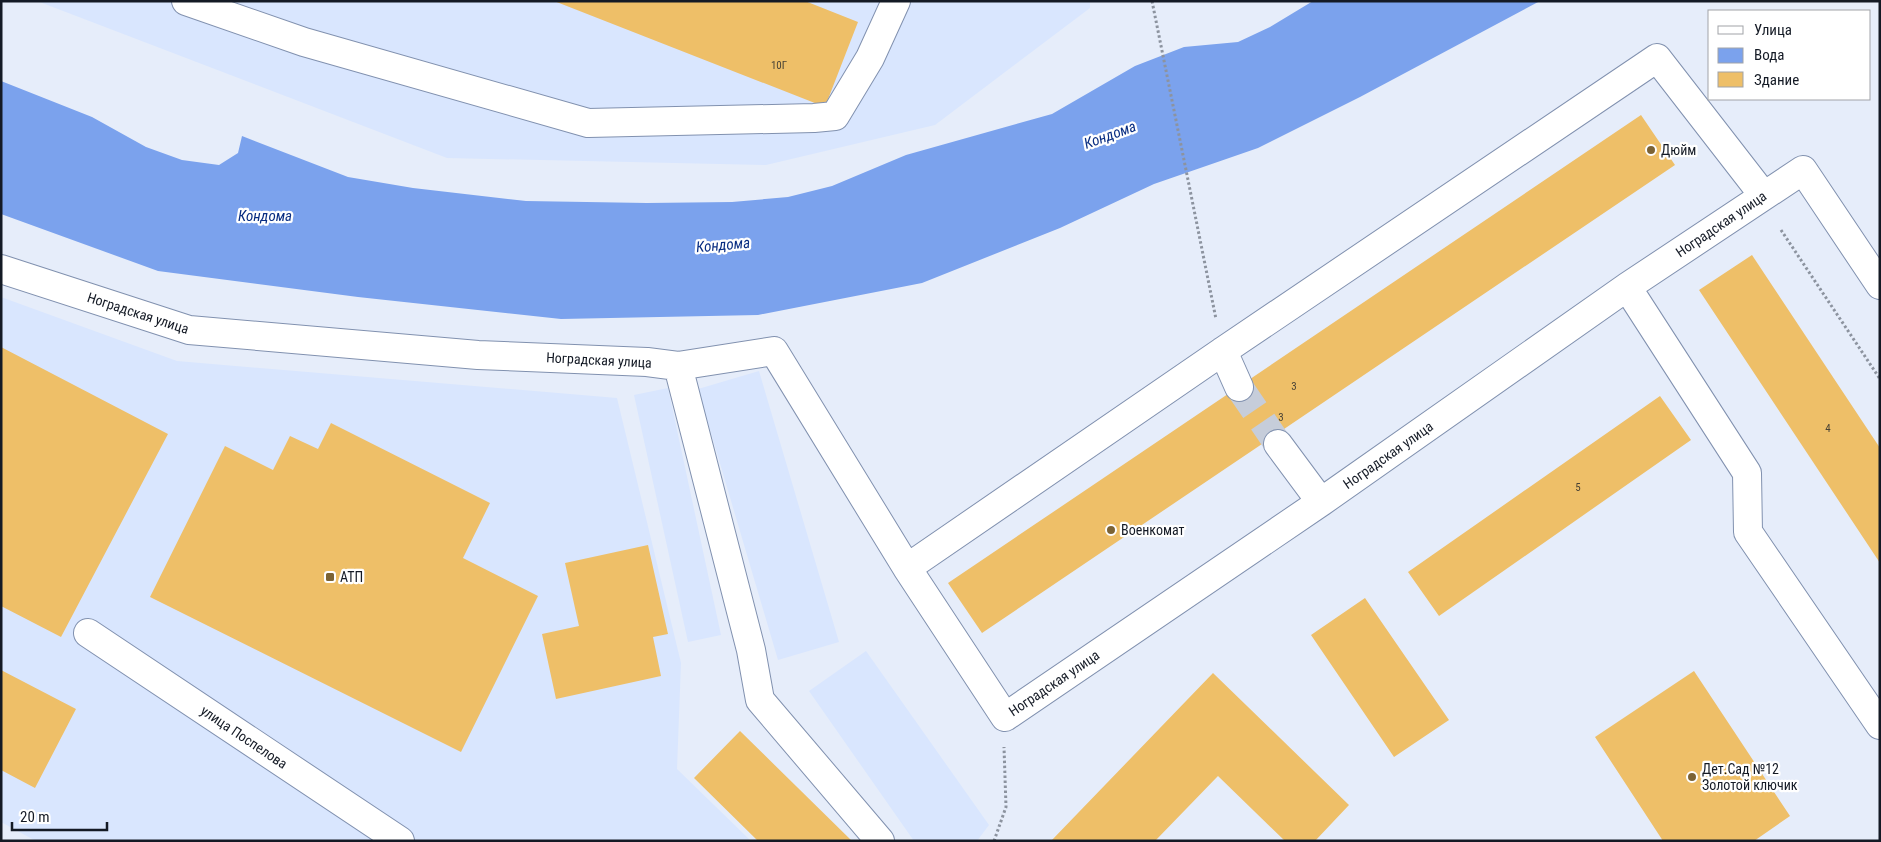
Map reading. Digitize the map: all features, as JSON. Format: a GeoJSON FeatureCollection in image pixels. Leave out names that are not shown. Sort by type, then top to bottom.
{"type":"FeatureCollection","features":[{"type":"Feature","properties":{"kind":"street"},"geometry":{"type":"LineString","coordinates":[[186,1],[304,42],[588,123],[835,116],[870,58],[896,1]]}},
{"type":"Feature","properties":{"kind":"street"},"geometry":{"type":"LineString","coordinates":[[907,568],[1223,351],[1657,58],[1764,196]]}},
{"type":"Feature","properties":{"kind":"street","name":"Ноградская улица"},"geometry":{"type":"LineString","coordinates":[[1,269],[190,330],[478,355],[647,362],[678,366],[774,351],[907,568],[1004,716],[1321,502],[1627,287],[1802,170],[1880,285]]}},
{"type":"Feature","properties":{"kind":"street"},"geometry":{"type":"LineString","coordinates":[[1627,287],[1747,473],[1748,532],[1880,725]]}},
{"type":"Feature","properties":{"kind":"street"},"geometry":{"type":"LineString","coordinates":[[1223,351],[1239,387]]}},
{"type":"Feature","properties":{"kind":"street"},"geometry":{"type":"LineString","coordinates":[[678,366],[751,650],[760,700],[880,841]]}},
{"type":"Feature","properties":{"kind":"street"},"geometry":{"type":"LineString","coordinates":[[1278,444],[1321,502]]}},
{"type":"Feature","properties":{"kind":"street","name":"улица Поспелова"},"geometry":{"type":"LineString","coordinates":[[88,633],[400,841]]}},
{"type":"Feature","properties":{"kind":"path"},"geometry":{"type":"LineString","coordinates":[[1152,1],[1223,351]]}},
{"type":"Feature","properties":{"kind":"path"},"geometry":{"type":"LineString","coordinates":[[1781,230],[1880,379]]}},
{"type":"Feature","properties":{"kind":"path"},"geometry":{"type":"LineString","coordinates":[[994,841],[1006,807],[1004,716]]}},
{"type":"Feature","properties":{"kind":"shaded area"},"geometry":{"type":"Polygon","coordinates":[[[37,1],[1090,1],[1090,8],[935,125],[766,165],[447,158],[37,1]]]}},
{"type":"Feature","properties":{"kind":"shaded area"},"geometry":{"type":"Polygon","coordinates":[[[1,297],[177,361],[617,398],[681,663],[677,769],[751,841],[36,841],[1,822],[1,297]]]}},
{"type":"Feature","properties":{"kind":"shaded area"},"geometry":{"type":"Polygon","coordinates":[[[759,371],[839,642],[778,660],[698,389],[759,371]]]}},
{"type":"Feature","properties":{"kind":"shaded area"},"geometry":{"type":"Polygon","coordinates":[[[668,388],[721,635],[688,642],[634,395],[668,388]]]}},
{"type":"Feature","properties":{"kind":"shaded area"},"geometry":{"type":"Polygon","coordinates":[[[866,651],[989,825],[977,841],[914,841],[809,691],[866,651]]]}},
{"type":"Feature","properties":{"kind":"water","name":"Кондома"},"geometry":{"type":"Polygon","coordinates":[[[1313,1],[1540,1],[1360,97],[1258,148],[1154,184],[1060,228],[922,283],[758,315],[561,319],[358,297],[158,271],[1,214],[1,81],[92,117],[146,147],[182,160],[219,165],[238,153],[242,136],[348,177],[413,188],[526,201],[732,202],[788,197],[832,186],[906,155],[1052,114],[1135,66],[1184,47],[1238,42],[1270,27],[1313,1]]]}},
{"type":"Feature","properties":{"kind":"building"},"geometry":{"type":"Polygon","coordinates":[[[554,1],[805,1],[858,22],[825,107],[554,1]]]}},
{"type":"Feature","properties":{"kind":"building"},"geometry":{"type":"Polygon","coordinates":[[[1641,115],[1675,165],[982,633],[948,583],[1641,115]]]}},
{"type":"Feature","properties":{"kind":"building"},"geometry":{"type":"Polygon","coordinates":[[[1752,255],[1880,448],[1880,563],[1699,290],[1752,255]]]}},
{"type":"Feature","properties":{"kind":"building"},"geometry":{"type":"Polygon","coordinates":[[[1,347],[168,434],[61,637],[1,606],[1,347]]]}},
{"type":"Feature","properties":{"kind":"building"},"geometry":{"type":"Polygon","coordinates":[[[1660,396],[1691,440],[1439,616],[1408,572],[1660,396]]]}},
{"type":"Feature","properties":{"kind":"building","name":"АТП"},"geometry":{"type":"Polygon","coordinates":[[[331,423],[490,503],[463,558],[538,596],[461,752],[150,597],[225,446],[273,470],[290,436],[318,449],[331,423]]]}},
{"type":"Feature","properties":{"kind":"building"},"geometry":{"type":"Polygon","coordinates":[[[648,545],[668,634],[653,637],[661,676],[556,699],[542,634],[579,626],[565,563],[648,545]]]}},
{"type":"Feature","properties":{"kind":"building"},"geometry":{"type":"Polygon","coordinates":[[[1365,598],[1449,720],[1394,757],[1311,635],[1365,598]]]}},
{"type":"Feature","properties":{"kind":"building"},"geometry":{"type":"Polygon","coordinates":[[[1,670],[76,709],[35,788],[1,770],[1,670]]]}},
{"type":"Feature","properties":{"kind":"building","name":"Дет.Сад №12 Золотой ключик"},"geometry":{"type":"Polygon","coordinates":[[[1694,671],[1790,816],[1754,841],[1663,841],[1595,737],[1694,671]]]}},
{"type":"Feature","properties":{"kind":"building"},"geometry":{"type":"Polygon","coordinates":[[[1213,673],[1349,805],[1315,841],[1285,841],[1218,776],[1155,841],[1051,841],[1213,673]]]}},
{"type":"Feature","properties":{"kind":"building"},"geometry":{"type":"Polygon","coordinates":[[[740,731],[852,841],[758,841],[694,778],[740,731]]]}},
{"type":"Feature","properties":{"kind":"tunnel"},"geometry":{"type":"LineString","coordinates":[[1239,387],[1278,444]]}},
{"type":"Feature","properties":{"kind":"place","name":"Дюйм"},"geometry":{"type":"Point","coordinates":[1651,150]}},
{"type":"Feature","properties":{"kind":"place","name":"Военкомат"},"geometry":{"type":"Point","coordinates":[1111,530]}},
{"type":"Feature","properties":{"kind":"place","name":"АТП"},"geometry":{"type":"Point","coordinates":[330,577]}},
{"type":"Feature","properties":{"kind":"place","name":"Дет.Сад №12 Золотой ключик"},"geometry":{"type":"Point","coordinates":[1692,777]}}]}
